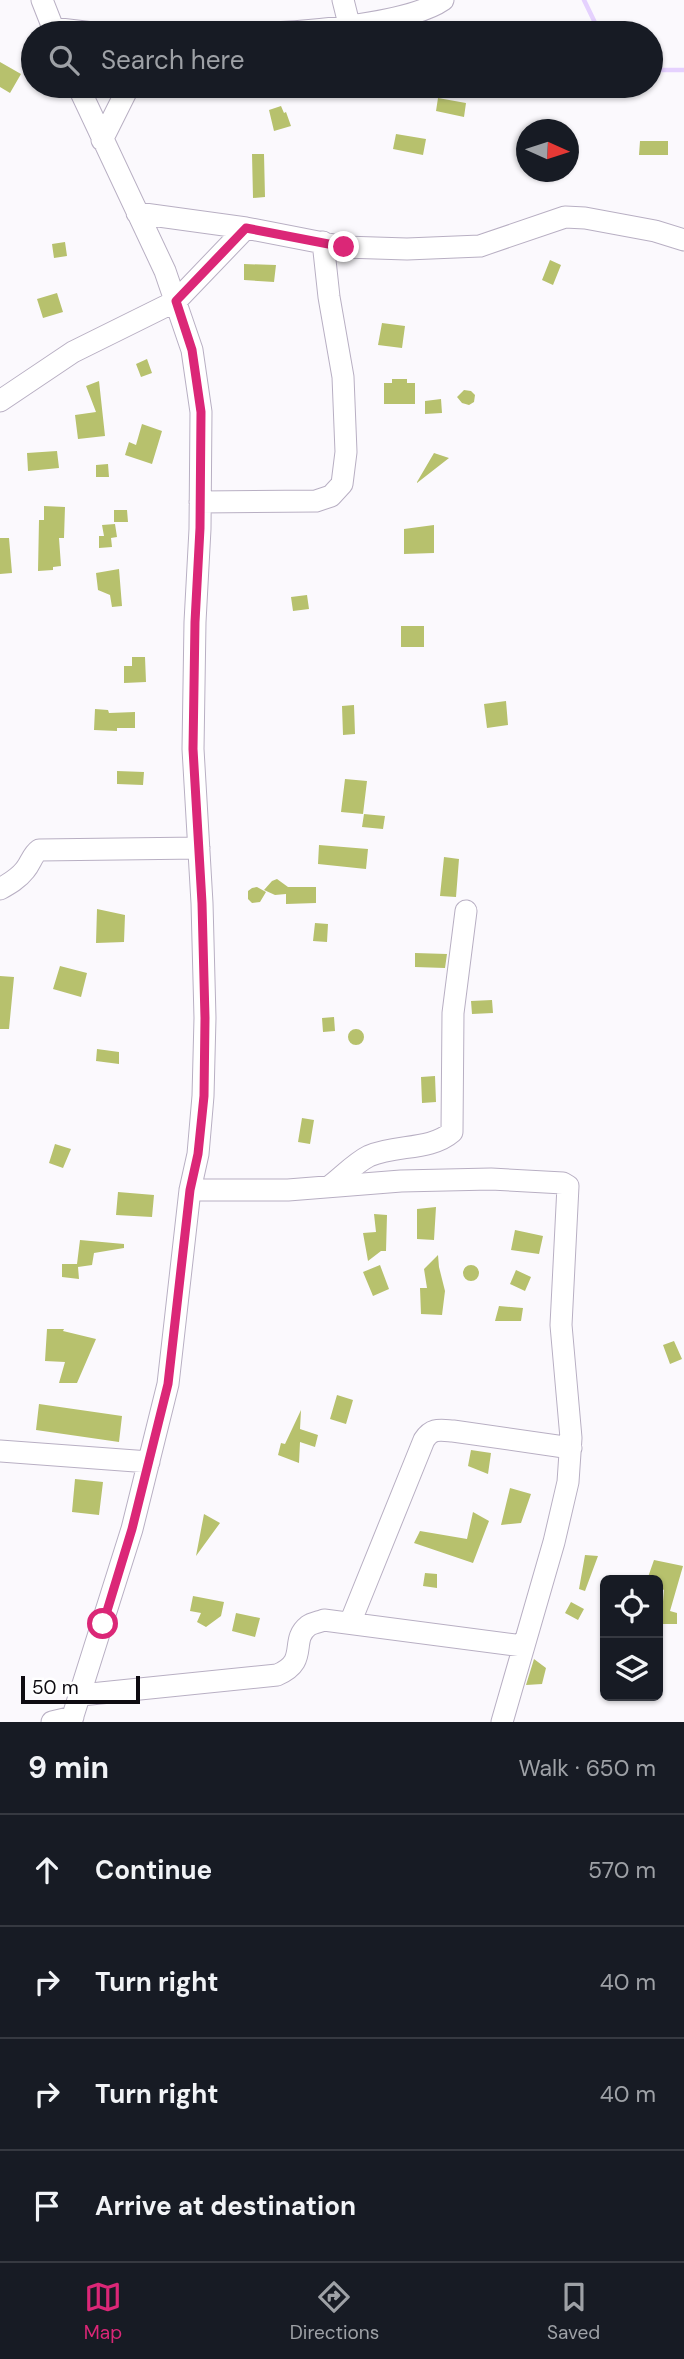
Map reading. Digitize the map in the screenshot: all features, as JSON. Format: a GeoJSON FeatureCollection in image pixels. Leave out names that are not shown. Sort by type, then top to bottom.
{"type":"FeatureCollection","features":[{"type":"Feature","properties":{"kind":"street"},"geometry":{"type":"LineString","coordinates":[[42,0],[50,21]]}},
{"type":"Feature","properties":{"kind":"street"},"geometry":{"type":"LineString","coordinates":[[342,0],[348,21]]}},
{"type":"Feature","properties":{"kind":"street"},"geometry":{"type":"LineString","coordinates":[[369,21],[410,15],[443,0]]}},
{"type":"Feature","properties":{"kind":"street"},"geometry":{"type":"LineString","coordinates":[[65,1720],[81,1695],[132,1529],[168,1384],[190,1190],[198,1154],[204,1096],[205,1018],[193,749],[201,412],[192,350],[165,271],[84,98]]}},
{"type":"Feature","properties":{"kind":"street"},"geometry":{"type":"LineString","coordinates":[[103,140],[123,98]]}},
{"type":"Feature","properties":{"kind":"street"},"geometry":{"type":"LineString","coordinates":[[137,213],[246,228],[344,247],[407,249],[480,246],[565,217],[655,231],[684,240]]}},
{"type":"Feature","properties":{"kind":"street"},"geometry":{"type":"LineString","coordinates":[[0,401],[73,352],[176,301],[246,228]]}},
{"type":"Feature","properties":{"kind":"street"},"geometry":{"type":"LineString","coordinates":[[200,502],[316,501],[331,496],[342,484],[346,452],[343,377],[323,243]]}},
{"type":"Feature","properties":{"kind":"street"},"geometry":{"type":"LineString","coordinates":[[0,889],[27,869],[34,853],[39,850],[199,848]]}},
{"type":"Feature","properties":{"kind":"street"},"geometry":{"type":"LineString","coordinates":[[330,1186],[368,1157],[392,1149],[443,1140],[452,1132],[453,1013],[466,911]]}},
{"type":"Feature","properties":{"kind":"street"},"geometry":{"type":"LineString","coordinates":[[190,1190],[288,1190],[401,1181],[491,1179],[563,1183],[568,1186],[561,1325],[571,1448],[568,1482],[554,1542],[502,1722]]}},
{"type":"Feature","properties":{"kind":"street"},"geometry":{"type":"LineString","coordinates":[[350,1623],[424,1440],[430,1432],[453,1431],[571,1448]]}},
{"type":"Feature","properties":{"kind":"street"},"geometry":{"type":"LineString","coordinates":[[0,1451],[149,1462]]}},
{"type":"Feature","properties":{"kind":"street"},"geometry":{"type":"LineString","coordinates":[[81,1695],[277,1675],[291,1669],[301,1634],[309,1625],[324,1620],[523,1646]]}},
{"type":"Feature","properties":{"kind":"building"},"geometry":{"type":"Polygon","coordinates":[[[0,62],[21,74],[10,93],[0,87],[0,62]]]}},
{"type":"Feature","properties":{"kind":"building"},"geometry":{"type":"Polygon","coordinates":[[[438,98],[466,103],[464,117],[436,111],[438,98]]]}},
{"type":"Feature","properties":{"kind":"building"},"geometry":{"type":"Polygon","coordinates":[[[281,106],[291,126],[274,131],[269,110],[281,106]]]}},
{"type":"Feature","properties":{"kind":"building"},"geometry":{"type":"Polygon","coordinates":[[[396,134],[426,139],[423,155],[393,149],[396,134]]]}},
{"type":"Feature","properties":{"kind":"building"},"geometry":{"type":"Polygon","coordinates":[[[640,141],[668,141],[668,155],[639,155],[640,141]]]}},
{"type":"Feature","properties":{"kind":"building"},"geometry":{"type":"Polygon","coordinates":[[[252,154],[264,154],[265,197],[253,198],[252,154]]]}},
{"type":"Feature","properties":{"kind":"building"},"geometry":{"type":"Polygon","coordinates":[[[65,242],[67,256],[54,258],[52,244],[65,242]]]}},
{"type":"Feature","properties":{"kind":"building"},"geometry":{"type":"Polygon","coordinates":[[[550,260],[561,265],[553,285],[542,280],[550,260]]]}},
{"type":"Feature","properties":{"kind":"building"},"geometry":{"type":"Polygon","coordinates":[[[244,264],[276,265],[274,282],[244,280],[244,264]]]}},
{"type":"Feature","properties":{"kind":"building"},"geometry":{"type":"Polygon","coordinates":[[[57,293],[63,312],[43,318],[37,299],[57,293]]]}},
{"type":"Feature","properties":{"kind":"building"},"geometry":{"type":"Polygon","coordinates":[[[382,323],[405,326],[402,348],[378,345],[382,323]]]}},
{"type":"Feature","properties":{"kind":"building"},"geometry":{"type":"Polygon","coordinates":[[[147,359],[152,373],[141,377],[136,364],[147,359]]]}},
{"type":"Feature","properties":{"kind":"building"},"geometry":{"type":"Polygon","coordinates":[[[392,379],[407,379],[407,383],[415,383],[415,404],[384,404],[384,383],[392,383],[392,379]]]}},
{"type":"Feature","properties":{"kind":"building"},"geometry":{"type":"Polygon","coordinates":[[[99,381],[105,436],[78,439],[75,415],[96,412],[86,386],[99,381]]]}},
{"type":"Feature","properties":{"kind":"building"},"geometry":{"type":"Polygon","coordinates":[[[464,390],[475,395],[474,402],[469,405],[462,403],[457,397],[464,390]]]}},
{"type":"Feature","properties":{"kind":"building"},"geometry":{"type":"Polygon","coordinates":[[[441,399],[442,413],[425,414],[425,401],[441,399]]]}},
{"type":"Feature","properties":{"kind":"building"},"geometry":{"type":"Polygon","coordinates":[[[142,424],[162,431],[152,464],[125,455],[129,442],[136,445],[142,424]]]}},
{"type":"Feature","properties":{"kind":"building"},"geometry":{"type":"Polygon","coordinates":[[[57,451],[59,468],[28,471],[27,453],[57,451]]]}},
{"type":"Feature","properties":{"kind":"building"},"geometry":{"type":"Polygon","coordinates":[[[434,453],[449,458],[417,483],[417,482],[434,453]]]}},
{"type":"Feature","properties":{"kind":"building"},"geometry":{"type":"Polygon","coordinates":[[[108,464],[109,477],[96,477],[96,465],[108,464]]]}},
{"type":"Feature","properties":{"kind":"building"},"geometry":{"type":"Polygon","coordinates":[[[44,506],[65,507],[64,538],[59,538],[61,566],[53,567],[53,570],[38,571],[39,520],[44,520],[44,506]]]}},
{"type":"Feature","properties":{"kind":"building"},"geometry":{"type":"Polygon","coordinates":[[[114,510],[127,510],[128,522],[114,522],[114,510]]]}},
{"type":"Feature","properties":{"kind":"building"},"geometry":{"type":"Polygon","coordinates":[[[115,524],[117,537],[111,538],[112,547],[99,548],[99,536],[104,536],[102,525],[115,524]]]}},
{"type":"Feature","properties":{"kind":"building"},"geometry":{"type":"Polygon","coordinates":[[[434,525],[434,553],[404,554],[404,529],[434,525]]]}},
{"type":"Feature","properties":{"kind":"building"},"geometry":{"type":"Polygon","coordinates":[[[0,538],[9,538],[12,573],[0,574],[0,538]]]}},
{"type":"Feature","properties":{"kind":"building"},"geometry":{"type":"Polygon","coordinates":[[[119,569],[122,606],[112,607],[110,595],[98,590],[96,573],[119,569]]]}},
{"type":"Feature","properties":{"kind":"building"},"geometry":{"type":"Polygon","coordinates":[[[307,595],[309,609],[293,611],[291,597],[307,595]]]}},
{"type":"Feature","properties":{"kind":"building"},"geometry":{"type":"Polygon","coordinates":[[[401,626],[424,626],[424,647],[401,647],[401,626]]]}},
{"type":"Feature","properties":{"kind":"building"},"geometry":{"type":"Polygon","coordinates":[[[132,657],[145,657],[146,682],[124,683],[124,666],[132,666],[132,657]]]}},
{"type":"Feature","properties":{"kind":"building"},"geometry":{"type":"Polygon","coordinates":[[[506,701],[508,725],[487,728],[484,704],[506,701]]]}},
{"type":"Feature","properties":{"kind":"building"},"geometry":{"type":"Polygon","coordinates":[[[354,705],[355,734],[343,735],[342,706],[354,705]]]}},
{"type":"Feature","properties":{"kind":"building"},"geometry":{"type":"Polygon","coordinates":[[[95,709],[108,710],[109,713],[135,712],[135,728],[117,728],[117,731],[94,730],[95,709]]]}},
{"type":"Feature","properties":{"kind":"building"},"geometry":{"type":"Polygon","coordinates":[[[117,771],[144,772],[143,785],[117,784],[117,771]]]}},
{"type":"Feature","properties":{"kind":"building"},"geometry":{"type":"Polygon","coordinates":[[[345,779],[367,781],[363,814],[341,812],[345,779]]]}},
{"type":"Feature","properties":{"kind":"building"},"geometry":{"type":"Polygon","coordinates":[[[364,814],[385,816],[383,829],[362,827],[364,814]]]}},
{"type":"Feature","properties":{"kind":"building"},"geometry":{"type":"Polygon","coordinates":[[[319,845],[368,849],[366,869],[318,864],[319,845]]]}},
{"type":"Feature","properties":{"kind":"building"},"geometry":{"type":"Polygon","coordinates":[[[444,857],[459,859],[456,897],[440,896],[444,857]]]}},
{"type":"Feature","properties":{"kind":"building"},"geometry":{"type":"Polygon","coordinates":[[[277,879],[288,887],[316,887],[316,903],[286,904],[286,894],[275,895],[264,890],[277,879]]]}},
{"type":"Feature","properties":{"kind":"building"},"geometry":{"type":"Polygon","coordinates":[[[257,887],[266,892],[260,902],[252,903],[248,899],[248,891],[257,887]]]}},
{"type":"Feature","properties":{"kind":"building"},"geometry":{"type":"Polygon","coordinates":[[[97,909],[125,915],[124,942],[96,943],[97,909]]]}},
{"type":"Feature","properties":{"kind":"building"},"geometry":{"type":"Polygon","coordinates":[[[315,923],[328,924],[327,942],[313,941],[315,923]]]}},
{"type":"Feature","properties":{"kind":"building"},"geometry":{"type":"Polygon","coordinates":[[[415,953],[447,954],[445,968],[415,967],[415,953]]]}},
{"type":"Feature","properties":{"kind":"building"},"geometry":{"type":"Polygon","coordinates":[[[60,966],[87,973],[81,997],[53,989],[60,966]]]}},
{"type":"Feature","properties":{"kind":"building"},"geometry":{"type":"Polygon","coordinates":[[[0,976],[14,977],[9,1029],[0,1029],[0,976]]]}},
{"type":"Feature","properties":{"kind":"building"},"geometry":{"type":"Polygon","coordinates":[[[492,1000],[493,1013],[472,1014],[471,1001],[492,1000]]]}},
{"type":"Feature","properties":{"kind":"building"},"geometry":{"type":"Polygon","coordinates":[[[334,1017],[335,1031],[323,1032],[322,1018],[334,1017]]]}},
{"type":"Feature","properties":{"kind":"building"},"geometry":{"type":"Polygon","coordinates":[[[353,1029],[359,1029],[364,1037],[362,1043],[353,1045],[348,1040],[348,1034],[353,1029]]]}},
{"type":"Feature","properties":{"kind":"building"},"geometry":{"type":"Polygon","coordinates":[[[97,1049],[119,1052],[119,1064],[96,1061],[97,1049]]]}},
{"type":"Feature","properties":{"kind":"building"},"geometry":{"type":"Polygon","coordinates":[[[435,1076],[436,1102],[422,1103],[421,1077],[435,1076]]]}},
{"type":"Feature","properties":{"kind":"building"},"geometry":{"type":"Polygon","coordinates":[[[302,1118],[314,1120],[310,1144],[298,1142],[302,1118]]]}},
{"type":"Feature","properties":{"kind":"building"},"geometry":{"type":"Polygon","coordinates":[[[55,1144],[71,1149],[63,1168],[49,1163],[55,1144]]]}},
{"type":"Feature","properties":{"kind":"building"},"geometry":{"type":"Polygon","coordinates":[[[118,1192],[154,1195],[152,1217],[116,1215],[118,1192]]]}},
{"type":"Feature","properties":{"kind":"building"},"geometry":{"type":"Polygon","coordinates":[[[436,1207],[434,1240],[417,1239],[417,1209],[436,1207]]]}},
{"type":"Feature","properties":{"kind":"building"},"geometry":{"type":"Polygon","coordinates":[[[374,1214],[387,1215],[386,1251],[381,1251],[368,1261],[363,1233],[376,1232],[374,1214]]]}},
{"type":"Feature","properties":{"kind":"building"},"geometry":{"type":"Polygon","coordinates":[[[515,1230],[543,1236],[539,1254],[511,1250],[515,1230]]]}},
{"type":"Feature","properties":{"kind":"building"},"geometry":{"type":"Polygon","coordinates":[[[80,1240],[124,1244],[124,1248],[94,1253],[92,1265],[78,1267],[79,1279],[62,1277],[62,1264],[77,1264],[80,1240]]]}},
{"type":"Feature","properties":{"kind":"building"},"geometry":{"type":"Polygon","coordinates":[[[438,1255],[445,1291],[442,1315],[421,1314],[420,1288],[427,1288],[424,1269],[438,1255]]]}},
{"type":"Feature","properties":{"kind":"building"},"geometry":{"type":"Polygon","coordinates":[[[380,1265],[389,1289],[373,1296],[363,1272],[380,1265]]]}},
{"type":"Feature","properties":{"kind":"building"},"geometry":{"type":"Polygon","coordinates":[[[471,1265],[477,1267],[477,1279],[471,1281],[465,1279],[463,1273],[465,1267],[471,1265]]]}},
{"type":"Feature","properties":{"kind":"building"},"geometry":{"type":"Polygon","coordinates":[[[516,1270],[531,1277],[525,1291],[510,1284],[516,1270]]]}},
{"type":"Feature","properties":{"kind":"building"},"geometry":{"type":"Polygon","coordinates":[[[499,1306],[523,1308],[521,1321],[495,1321],[499,1306]]]}},
{"type":"Feature","properties":{"kind":"building"},"geometry":{"type":"Polygon","coordinates":[[[47,1329],[64,1329],[63,1331],[96,1339],[77,1383],[59,1383],[65,1362],[45,1361],[47,1329]]]}},
{"type":"Feature","properties":{"kind":"building"},"geometry":{"type":"Polygon","coordinates":[[[674,1341],[682,1359],[670,1364],[663,1345],[674,1341]]]}},
{"type":"Feature","properties":{"kind":"building"},"geometry":{"type":"Polygon","coordinates":[[[337,1395],[353,1400],[346,1424],[330,1419],[337,1395]]]}},
{"type":"Feature","properties":{"kind":"building"},"geometry":{"type":"Polygon","coordinates":[[[39,1404],[122,1416],[119,1442],[36,1430],[39,1404]]]}},
{"type":"Feature","properties":{"kind":"building"},"geometry":{"type":"Polygon","coordinates":[[[301,1410],[300,1429],[318,1435],[315,1447],[300,1442],[299,1463],[278,1455],[281,1443],[285,1444],[301,1410]]]}},
{"type":"Feature","properties":{"kind":"building"},"geometry":{"type":"Polygon","coordinates":[[[471,1450],[491,1453],[488,1474],[468,1466],[471,1450]]]}},
{"type":"Feature","properties":{"kind":"building"},"geometry":{"type":"Polygon","coordinates":[[[75,1479],[103,1482],[99,1515],[72,1512],[75,1479]]]}},
{"type":"Feature","properties":{"kind":"building"},"geometry":{"type":"Polygon","coordinates":[[[510,1488],[531,1494],[521,1523],[501,1525],[510,1488]]]}},
{"type":"Feature","properties":{"kind":"building"},"geometry":{"type":"Polygon","coordinates":[[[473,1512],[489,1521],[473,1563],[414,1543],[420,1531],[467,1539],[473,1512]]]}},
{"type":"Feature","properties":{"kind":"building"},"geometry":{"type":"Polygon","coordinates":[[[204,1514],[220,1523],[196,1556],[204,1514]]]}},
{"type":"Feature","properties":{"kind":"building"},"geometry":{"type":"Polygon","coordinates":[[[585,1555],[598,1556],[585,1591],[579,1589],[585,1555]]]}},
{"type":"Feature","properties":{"kind":"building"},"geometry":{"type":"Polygon","coordinates":[[[654,1560],[683,1566],[670,1611],[677,1613],[677,1624],[663,1624],[663,1575],[649,1575],[654,1560]]]}},
{"type":"Feature","properties":{"kind":"building"},"geometry":{"type":"Polygon","coordinates":[[[425,1573],[437,1574],[437,1588],[423,1586],[425,1573]]]}},
{"type":"Feature","properties":{"kind":"building"},"geometry":{"type":"Polygon","coordinates":[[[193,1596],[224,1602],[221,1616],[206,1627],[197,1622],[201,1613],[190,1611],[193,1596]]]}},
{"type":"Feature","properties":{"kind":"building"},"geometry":{"type":"Polygon","coordinates":[[[571,1602],[584,1609],[578,1620],[565,1613],[571,1602]]]}},
{"type":"Feature","properties":{"kind":"building"},"geometry":{"type":"Polygon","coordinates":[[[236,1613],[260,1618],[255,1637],[232,1631],[236,1613]]]}},
{"type":"Feature","properties":{"kind":"building"},"geometry":{"type":"Polygon","coordinates":[[[534,1659],[546,1668],[542,1684],[526,1685],[534,1659]]]}},
{"type":"Feature","properties":{"kind":"waterway"},"geometry":{"type":"LineString","coordinates":[[584,0],[594,21]]}},
{"type":"Feature","properties":{"kind":"waterway"},"geometry":{"type":"LineString","coordinates":[[663,70],[684,70]]}},
{"type":"Feature","properties":{"kind":"route"},"geometry":{"type":"LineString","coordinates":[[103,1624],[132,1529],[168,1384],[190,1190],[198,1154],[204,1096],[202,903],[193,749],[201,412],[192,350],[176,301],[246,228],[344,247]]}}]}
